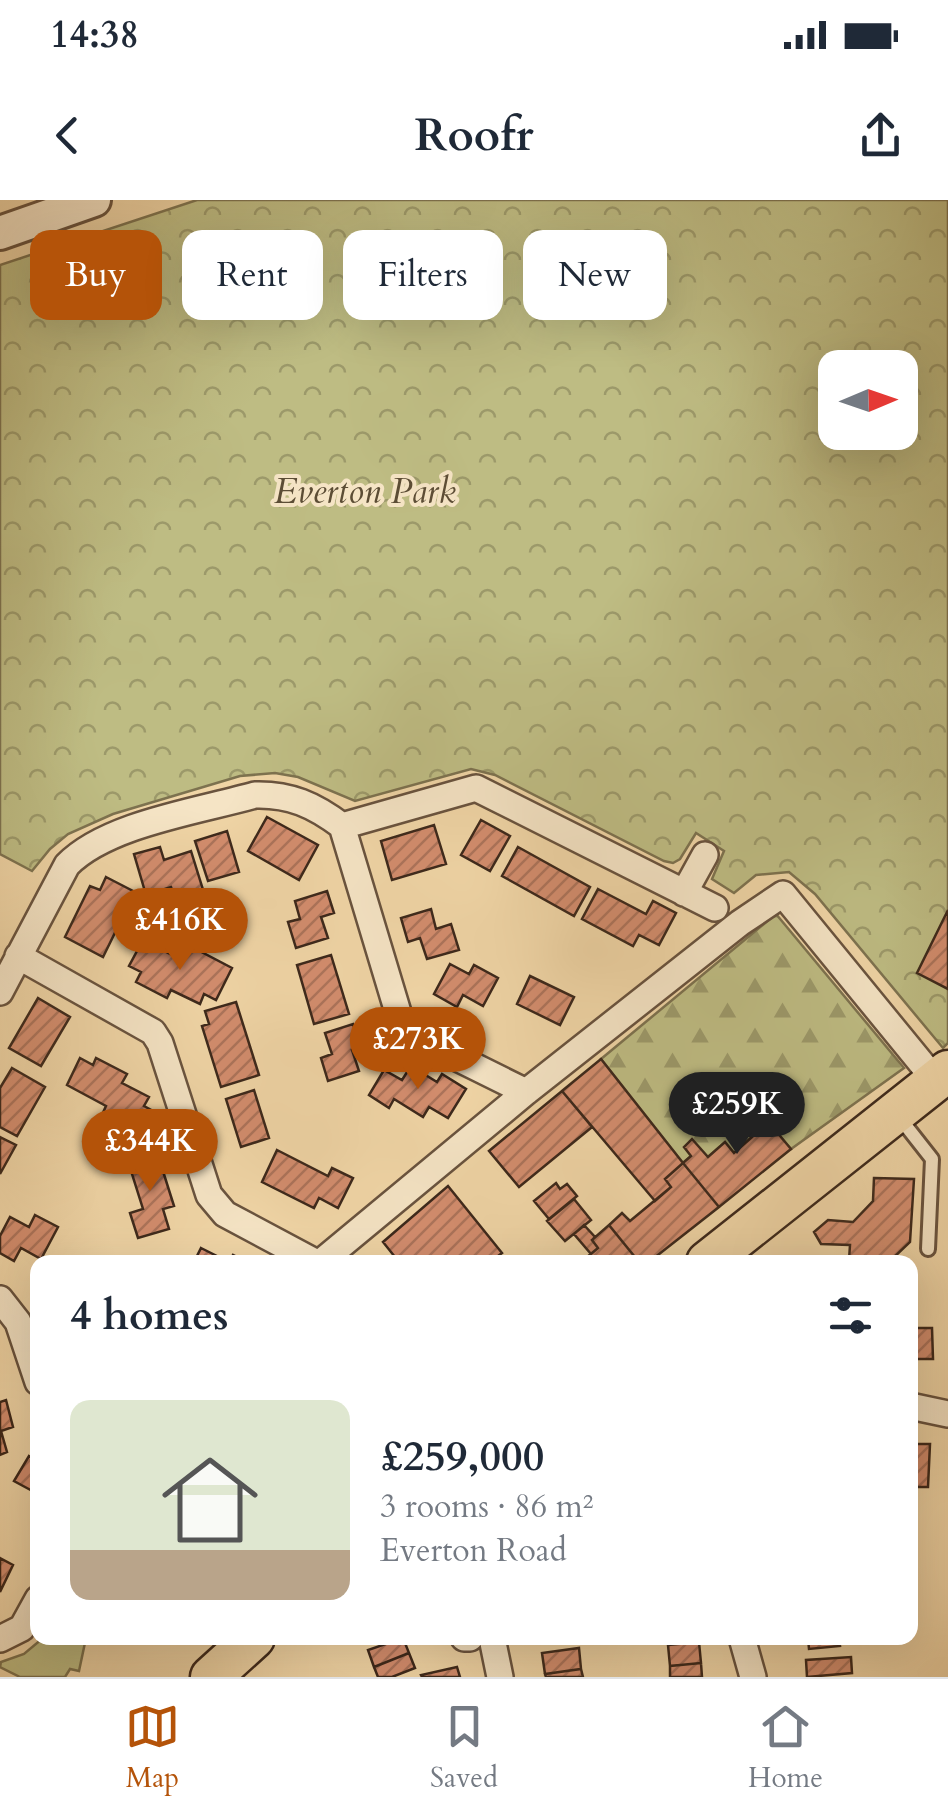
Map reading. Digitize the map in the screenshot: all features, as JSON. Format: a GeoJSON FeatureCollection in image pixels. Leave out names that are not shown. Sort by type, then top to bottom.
{"type":"FeatureCollection","features":[{"type":"Feature","properties":{"kind":"main road"},"geometry":{"type":"LineString","coordinates":[[716,1255],[942,1076]]}},
{"type":"Feature","properties":{"kind":"main road"},"geometry":{"type":"LineString","coordinates":[[211,1677],[246,1645]]}},
{"type":"Feature","properties":{"kind":"street"},"geometry":{"type":"LineString","coordinates":[[0,233],[94,200]]}},
{"type":"Feature","properties":{"kind":"street"},"geometry":{"type":"LineString","coordinates":[[342,826],[476,788],[714,908]]}},
{"type":"Feature","properties":{"kind":"street"},"geometry":{"type":"LineString","coordinates":[[0,992],[67,865],[82,850],[105,837],[266,795],[298,799],[322,810],[342,826],[400,1019],[416,1038],[526,1092]]}},
{"type":"Feature","properties":{"kind":"street"},"geometry":{"type":"LineString","coordinates":[[684,892],[705,855]]}},
{"type":"Feature","properties":{"kind":"street"},"geometry":{"type":"LineString","coordinates":[[327,1255],[740,922],[784,894],[942,1076]]}},
{"type":"Feature","properties":{"kind":"street"},"geometry":{"type":"LineString","coordinates":[[18,956],[153,1032],[160,1043],[209,1195],[224,1214],[304,1255]]}},
{"type":"Feature","properties":{"kind":"street"},"geometry":{"type":"LineString","coordinates":[[0,1299],[18,1322],[30,1358]]}},
{"type":"Feature","properties":{"kind":"street"},"geometry":{"type":"LineString","coordinates":[[918,1408],[948,1414]]}},
{"type":"Feature","properties":{"kind":"street"},"geometry":{"type":"LineString","coordinates":[[11,1634],[30,1609]]}},
{"type":"Feature","properties":{"kind":"street"},"geometry":{"type":"LineString","coordinates":[[493,1645],[500,1677]]}},
{"type":"Feature","properties":{"kind":"street"},"geometry":{"type":"LineString","coordinates":[[744,1645],[753,1677]]}},
{"type":"Feature","properties":{"kind":"lane"},"geometry":{"type":"LineString","coordinates":[[896,1114],[932,1159],[928,1248]]}},
{"type":"Feature","properties":{"kind":"green space","name":"Everton Park"},"geometry":{"type":"Polygon","coordinates":[[[197,200],[948,200],[948,1043],[943,1048],[815,894],[789,872],[756,875],[734,893],[712,879],[724,851],[696,833],[680,859],[673,863],[664,861],[495,775],[471,769],[355,801],[298,777],[275,773],[240,776],[113,814],[68,834],[32,871],[0,854],[0,265],[30,255],[30,320],[162,320],[162,230],[106,230],[197,200]]]}},
{"type":"Feature","properties":{"kind":"green space"},"geometry":{"type":"Polygon","coordinates":[[[776,914],[904,1068],[791,1149],[748,1098],[732,1112],[752,1137],[734,1153],[725,1142],[708,1157],[691,1156],[683,1163],[601,1059],[776,914]]]}},
{"type":"Feature","properties":{"kind":"green space"},"geometry":{"type":"Polygon","coordinates":[[[35,1645],[85,1645],[79,1671],[70,1669],[65,1677],[20,1677],[0,1667],[1,1662],[24,1654],[35,1645]]]}},
{"type":"Feature","properties":{"kind":"building"},"geometry":{"type":"Polygon","coordinates":[[[267,817],[318,845],[299,880],[248,851],[267,817]]]}},
{"type":"Feature","properties":{"kind":"building"},"geometry":{"type":"Polygon","coordinates":[[[481,820],[510,836],[490,871],[461,855],[481,820]]]}},
{"type":"Feature","properties":{"kind":"building"},"geometry":{"type":"Polygon","coordinates":[[[434,825],[446,864],[392,880],[381,841],[434,825]]]}},
{"type":"Feature","properties":{"kind":"building"},"geometry":{"type":"Polygon","coordinates":[[[227,831],[239,872],[208,881],[195,841],[227,831]]]}},
{"type":"Feature","properties":{"kind":"building"},"geometry":{"type":"Polygon","coordinates":[[[160,847],[164,860],[191,851],[204,893],[176,902],[171,887],[146,895],[134,854],[160,847]]]}},
{"type":"Feature","properties":{"kind":"building"},"geometry":{"type":"Polygon","coordinates":[[[518,847],[590,887],[574,916],[502,876],[518,847]]]}},
{"type":"Feature","properties":{"kind":"building"},"geometry":{"type":"Polygon","coordinates":[[[106,877],[135,892],[103,957],[65,937],[90,886],[100,890],[106,877]]]}},
{"type":"Feature","properties":{"kind":"building"},"geometry":{"type":"Polygon","coordinates":[[[598,889],[646,914],[653,901],[676,913],[659,945],[639,935],[633,946],[582,919],[598,889]]]}},
{"type":"Feature","properties":{"kind":"building"},"geometry":{"type":"Polygon","coordinates":[[[327,891],[334,913],[321,917],[328,938],[296,948],[288,922],[300,919],[295,901],[327,891]]]}},
{"type":"Feature","properties":{"kind":"building"},"geometry":{"type":"Polygon","coordinates":[[[431,909],[436,929],[451,924],[459,950],[427,959],[420,938],[408,942],[401,918],[431,909]]]}},
{"type":"Feature","properties":{"kind":"building"},"geometry":{"type":"Polygon","coordinates":[[[948,910],[948,989],[917,973],[948,910]]]}},
{"type":"Feature","properties":{"kind":"building"},"geometry":{"type":"Polygon","coordinates":[[[143,940],[180,959],[188,945],[232,968],[216,1000],[204,994],[200,1004],[171,990],[167,998],[136,982],[141,972],[129,966],[143,940]]]}},
{"type":"Feature","properties":{"kind":"building"},"geometry":{"type":"Polygon","coordinates":[[[331,955],[349,1014],[314,1024],[297,965],[331,955]]]}},
{"type":"Feature","properties":{"kind":"building"},"geometry":{"type":"Polygon","coordinates":[[[450,964],[469,974],[474,965],[498,978],[483,1006],[463,995],[457,1007],[434,994],[450,964]]]}},
{"type":"Feature","properties":{"kind":"building"},"geometry":{"type":"Polygon","coordinates":[[[530,976],[574,997],[560,1025],[517,1004],[530,976]]]}},
{"type":"Feature","properties":{"kind":"building"},"geometry":{"type":"Polygon","coordinates":[[[38,998],[70,1017],[41,1066],[9,1048],[38,998]]]}},
{"type":"Feature","properties":{"kind":"building"},"geometry":{"type":"Polygon","coordinates":[[[236,1002],[259,1075],[221,1087],[202,1026],[209,1024],[205,1011],[236,1002]]]}},
{"type":"Feature","properties":{"kind":"building"},"geometry":{"type":"Polygon","coordinates":[[[353,1024],[360,1047],[352,1050],[359,1071],[328,1081],[321,1058],[332,1054],[325,1033],[353,1024]]]}},
{"type":"Feature","properties":{"kind":"building"},"geometry":{"type":"Polygon","coordinates":[[[80,1058],[93,1065],[96,1058],[127,1074],[122,1083],[149,1097],[144,1106],[155,1112],[142,1140],[101,1117],[106,1106],[67,1085],[80,1058]]]}},
{"type":"Feature","properties":{"kind":"building"},"geometry":{"type":"Polygon","coordinates":[[[601,1059],[683,1163],[665,1179],[671,1187],[655,1201],[562,1091],[601,1059]]]}},
{"type":"Feature","properties":{"kind":"building"},"geometry":{"type":"Polygon","coordinates":[[[411,1066],[437,1082],[442,1074],[466,1089],[448,1118],[429,1107],[423,1117],[394,1099],[389,1108],[369,1095],[384,1070],[402,1080],[411,1066]]]}},
{"type":"Feature","properties":{"kind":"building"},"geometry":{"type":"Polygon","coordinates":[[[12,1068],[45,1087],[17,1136],[0,1127],[0,1088],[12,1068]]]}},
{"type":"Feature","properties":{"kind":"building"},"geometry":{"type":"Polygon","coordinates":[[[254,1090],[269,1138],[241,1147],[226,1099],[254,1090]]]}},
{"type":"Feature","properties":{"kind":"building"},"geometry":{"type":"Polygon","coordinates":[[[562,1091],[592,1127],[519,1187],[489,1151],[562,1091]]]}},
{"type":"Feature","properties":{"kind":"building"},"geometry":{"type":"Polygon","coordinates":[[[748,1098],[791,1149],[719,1207],[683,1163],[691,1156],[684,1147],[692,1139],[708,1157],[725,1142],[734,1153],[752,1137],[732,1112],[748,1098]]]}},
{"type":"Feature","properties":{"kind":"building"},"geometry":{"type":"Polygon","coordinates":[[[0,1137],[16,1145],[0,1174],[0,1137]]]}},
{"type":"Feature","properties":{"kind":"building"},"geometry":{"type":"Polygon","coordinates":[[[156,1149],[174,1206],[163,1209],[169,1229],[138,1238],[130,1213],[143,1209],[127,1158],[156,1149]]]}},
{"type":"Feature","properties":{"kind":"building"},"geometry":{"type":"Polygon","coordinates":[[[277,1150],[328,1176],[332,1168],[353,1178],[338,1208],[319,1198],[314,1208],[262,1182],[277,1150]]]}},
{"type":"Feature","properties":{"kind":"building"},"geometry":{"type":"Polygon","coordinates":[[[683,1163],[719,1207],[658,1255],[633,1255],[609,1225],[622,1213],[630,1221],[671,1187],[665,1179],[683,1163]]]}},
{"type":"Feature","properties":{"kind":"building"},"geometry":{"type":"Polygon","coordinates":[[[874,1178],[914,1179],[910,1242],[896,1255],[849,1255],[850,1245],[821,1244],[814,1232],[828,1220],[853,1222],[873,1201],[874,1178]]]}},
{"type":"Feature","properties":{"kind":"building"},"geometry":{"type":"Polygon","coordinates":[[[556,1183],[560,1189],[567,1184],[577,1196],[549,1219],[534,1201],[556,1183]]]}},
{"type":"Feature","properties":{"kind":"building"},"geometry":{"type":"Polygon","coordinates":[[[448,1186],[502,1253],[393,1255],[383,1242],[448,1186]]]}},
{"type":"Feature","properties":{"kind":"building"},"geometry":{"type":"Polygon","coordinates":[[[574,1199],[591,1220],[565,1241],[547,1221],[574,1199]]]}},
{"type":"Feature","properties":{"kind":"building"},"geometry":{"type":"Polygon","coordinates":[[[35,1215],[58,1227],[43,1255],[21,1248],[14,1261],[0,1253],[0,1236],[10,1217],[29,1227],[35,1215]]]}},
{"type":"Feature","properties":{"kind":"building"},"geometry":{"type":"Polygon","coordinates":[[[584,1225],[595,1237],[592,1240],[598,1248],[591,1254],[574,1234],[584,1225]]]}},
{"type":"Feature","properties":{"kind":"building"},"geometry":{"type":"Polygon","coordinates":[[[609,1225],[633,1255],[590,1255],[598,1248],[592,1240],[609,1225]]]}},
{"type":"Feature","properties":{"kind":"building"},"geometry":{"type":"Polygon","coordinates":[[[918,1328],[932,1328],[933,1359],[918,1359],[918,1328]]]}},
{"type":"Feature","properties":{"kind":"building"},"geometry":{"type":"Polygon","coordinates":[[[6,1400],[13,1427],[1,1431],[7,1452],[0,1455],[0,1402],[6,1400]]]}},
{"type":"Feature","properties":{"kind":"building"},"geometry":{"type":"Polygon","coordinates":[[[918,1444],[930,1444],[928,1487],[918,1487],[918,1444]]]}},
{"type":"Feature","properties":{"kind":"building"},"geometry":{"type":"Polygon","coordinates":[[[29,1456],[30,1457],[30,1490],[14,1481],[29,1456]]]}},
{"type":"Feature","properties":{"kind":"building"},"geometry":{"type":"Polygon","coordinates":[[[0,1558],[13,1565],[0,1592],[0,1558]]]}},
{"type":"Feature","properties":{"kind":"building"},"geometry":{"type":"Polygon","coordinates":[[[383,1645],[406,1645],[409,1653],[374,1667],[368,1650],[383,1645]]]}},
{"type":"Feature","properties":{"kind":"building"},"geometry":{"type":"Polygon","coordinates":[[[668,1645],[699,1645],[701,1663],[670,1666],[668,1645]]]}},
{"type":"Feature","properties":{"kind":"building"},"geometry":{"type":"Polygon","coordinates":[[[809,1645],[840,1646],[809,1649],[809,1645]]]}},
{"type":"Feature","properties":{"kind":"building"},"geometry":{"type":"Polygon","coordinates":[[[579,1648],[581,1669],[545,1674],[542,1653],[579,1648]]]}},
{"type":"Feature","properties":{"kind":"building"},"geometry":{"type":"Polygon","coordinates":[[[409,1653],[415,1668],[392,1677],[378,1677],[374,1667],[409,1653]]]}},
{"type":"Feature","properties":{"kind":"building"},"geometry":{"type":"Polygon","coordinates":[[[851,1657],[852,1673],[807,1677],[806,1660],[851,1657]]]}},
{"type":"Feature","properties":{"kind":"building"},"geometry":{"type":"Polygon","coordinates":[[[701,1663],[702,1677],[670,1677],[670,1666],[701,1663]]]}},
{"type":"Feature","properties":{"kind":"building"},"geometry":{"type":"Polygon","coordinates":[[[457,1667],[460,1677],[421,1675],[457,1667]]]}},
{"type":"Feature","properties":{"kind":"building"},"geometry":{"type":"Polygon","coordinates":[[[581,1669],[583,1677],[545,1674],[581,1669]]]}}]}
